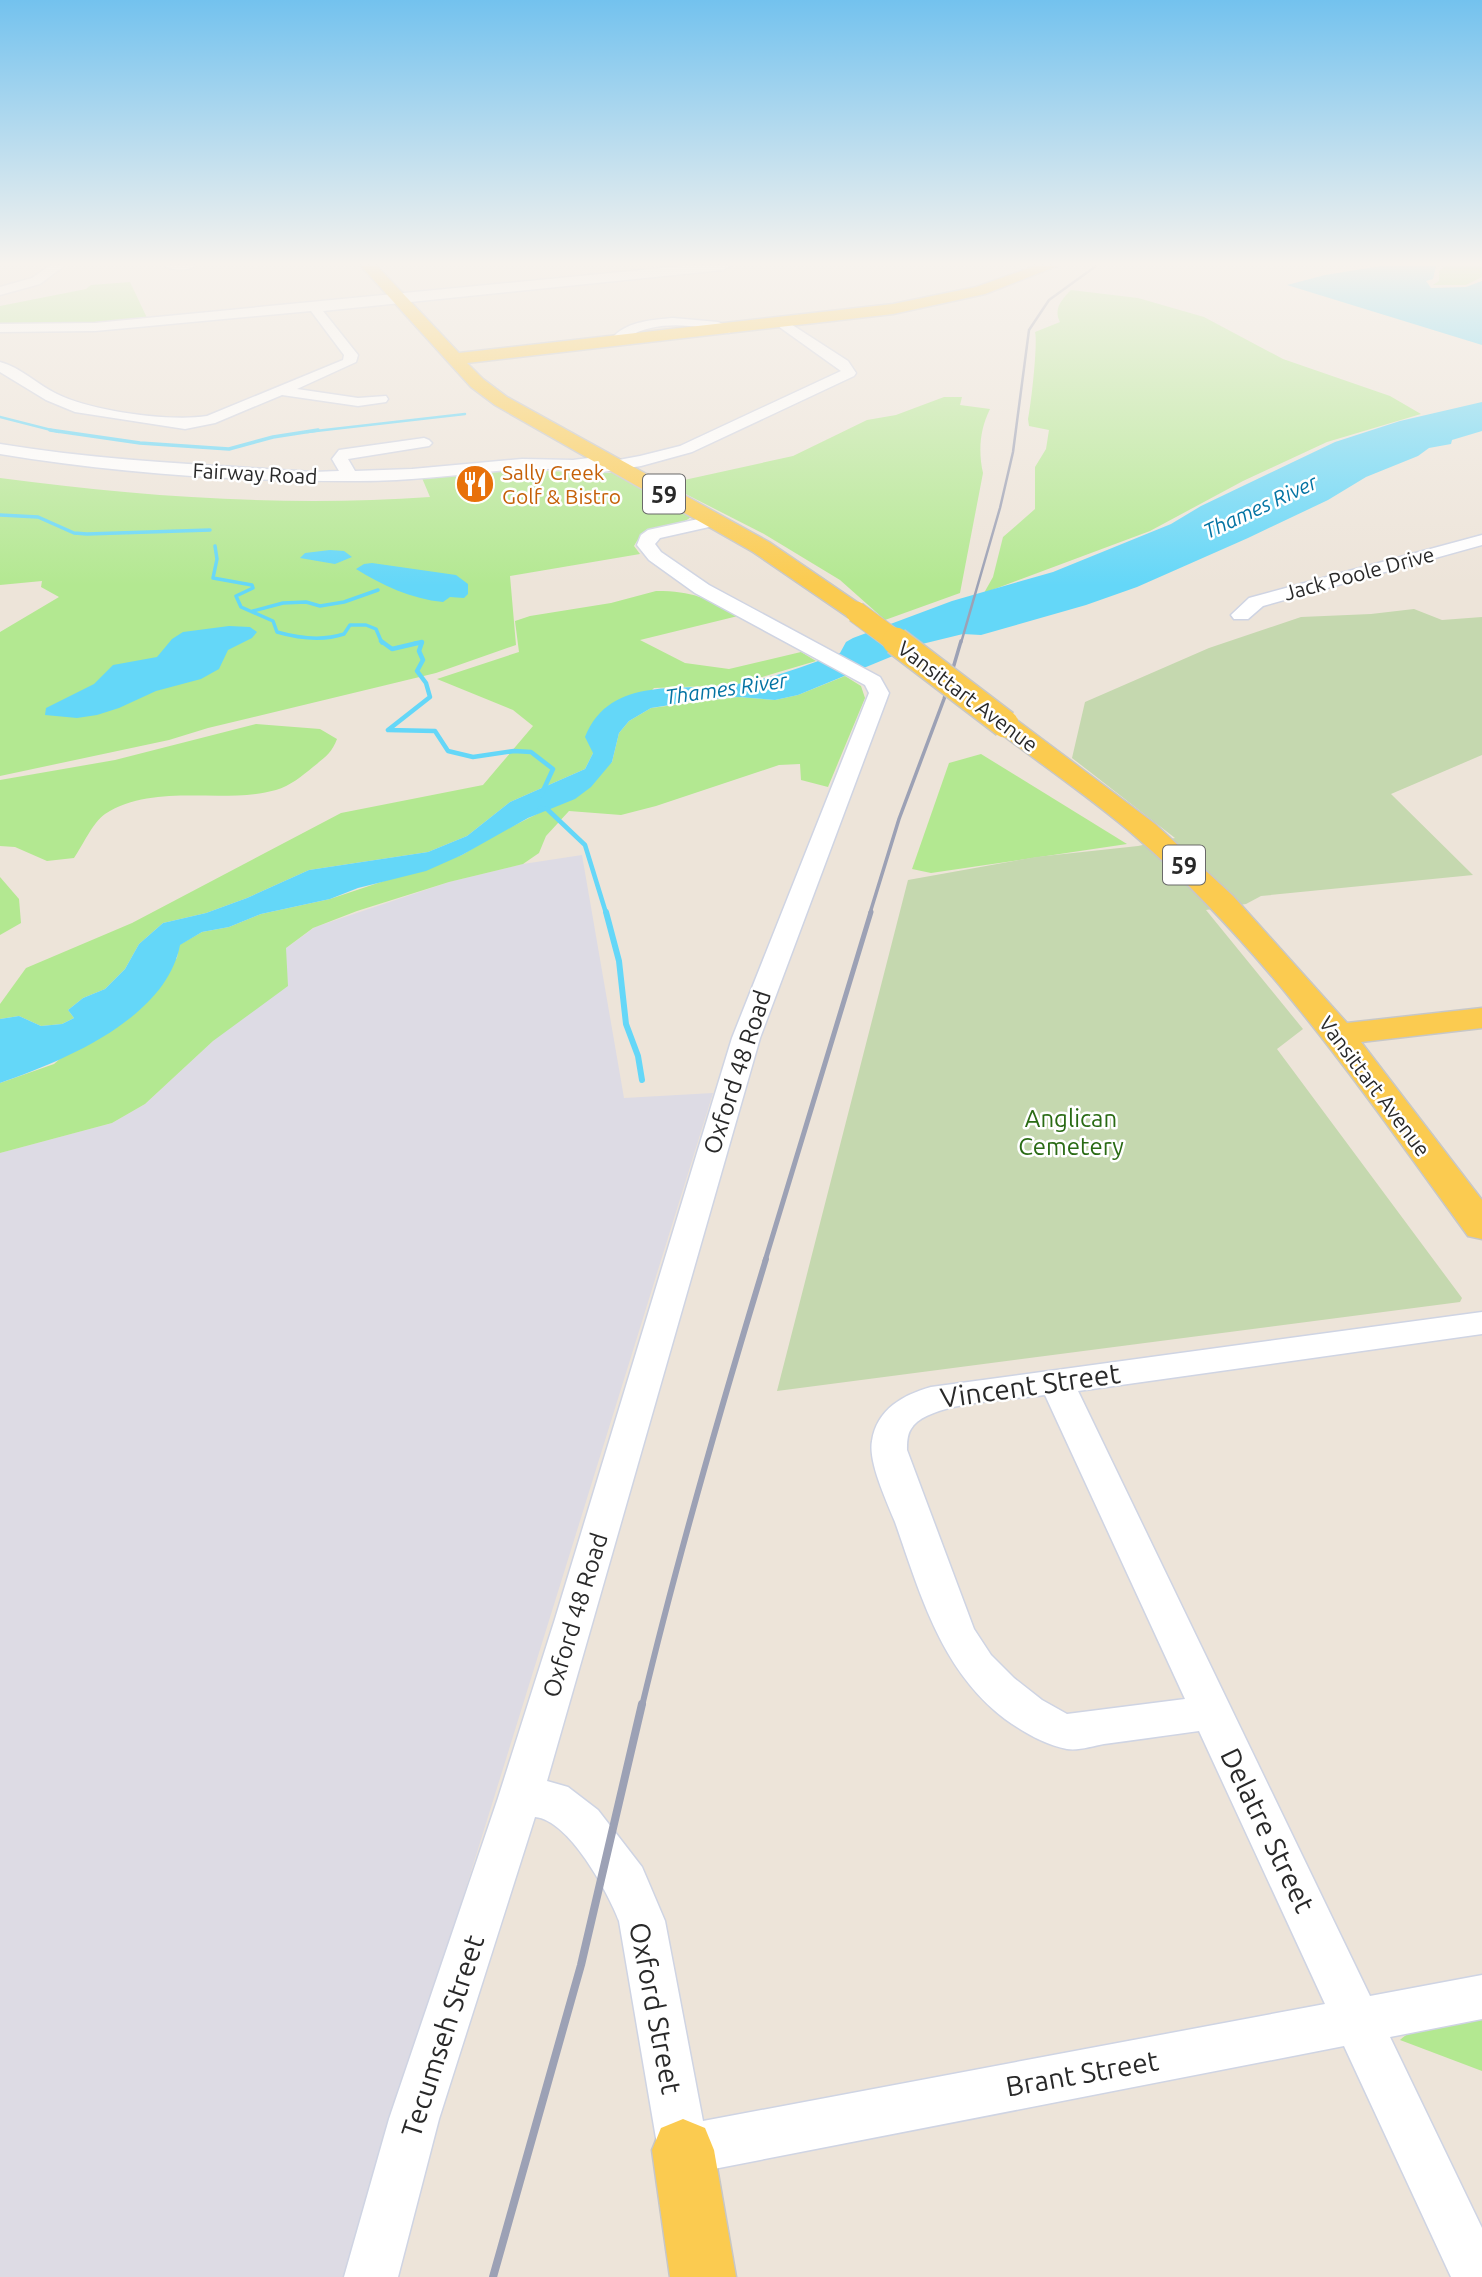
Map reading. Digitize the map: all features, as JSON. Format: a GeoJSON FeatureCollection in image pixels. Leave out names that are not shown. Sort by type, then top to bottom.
{"type":"FeatureCollection","features":[{"type":"Feature","properties":{"kind":"main road","name":"Vansittart Avenue"},"geometry":{"type":"LineString","coordinates":[[467,372],[500,401],[782,559],[970,695],[1145,830],[1196,875],[1249,931],[1338,1034],[1482,1227]]}},
{"type":"Feature","properties":{"kind":"main road"},"geometry":{"type":"LineString","coordinates":[[1338,1034],[1482,1018]]}},
{"type":"Feature","properties":{"kind":"main road","name":"Oxford Street"},"geometry":{"type":"LineString","coordinates":[[683,2150],[703,2277]]}},
{"type":"Feature","properties":{"kind":"street"},"geometry":{"type":"LineString","coordinates":[[10,372],[51,397],[80,409],[174,424],[206,421],[327,372]]}},
{"type":"Feature","properties":{"kind":"street","name":"Fairway Road"},"geometry":{"type":"LineString","coordinates":[[0,449],[60,458],[349,485],[510,466],[610,463],[687,448],[849,372]]}},
{"type":"Feature","properties":{"kind":"street"},"geometry":{"type":"LineString","coordinates":[[282,390],[358,402],[381,399]]}},
{"type":"Feature","properties":{"kind":"street"},"geometry":{"type":"LineString","coordinates":[[349,485],[340,459],[345,453],[424,443]]}},
{"type":"Feature","properties":{"kind":"street","name":"Oxford 48 Road"},"geometry":{"type":"LineString","coordinates":[[520,1798],[742,1050],[772,964],[879,694],[873,681],[702,589],[655,555],[646,545],[647,539],[654,534],[712,521]]}},
{"type":"Feature","properties":{"kind":"street","name":"Jack Poole Drive"},"geometry":{"type":"LineString","coordinates":[[1241,615],[1256,602],[1482,540]]}},
{"type":"Feature","properties":{"kind":"street"},"geometry":{"type":"LineString","coordinates":[[1460,546],[1482,554]]}},
{"type":"Feature","properties":{"kind":"street","name":"Vincent Street"},"geometry":{"type":"LineString","coordinates":[[1211,1712],[1069,1732],[1054,1729],[982,1672],[956,1633],[897,1477],[889,1450],[890,1429],[904,1412],[931,1399],[1482,1323]]}},
{"type":"Feature","properties":{"kind":"street","name":"Delatre Street"},"geometry":{"type":"LineString","coordinates":[[1057,1383],[1478,2277]]}},
{"type":"Feature","properties":{"kind":"street","name":"Oxford Street"},"geometry":{"type":"LineString","coordinates":[[520,1798],[553,1800],[583,1823],[626,1881],[642,1921],[683,2150]]}},
{"type":"Feature","properties":{"kind":"street","name":"Tecumseh Street"},"geometry":{"type":"LineString","coordinates":[[371,2277],[414,2119],[520,1798]]}},
{"type":"Feature","properties":{"kind":"street","name":"Brant Street"},"geometry":{"type":"LineString","coordinates":[[683,2150],[1482,1997]]}},
{"type":"Feature","properties":{"kind":"shaded area"},"geometry":{"type":"Polygon","coordinates":[[[582,855],[624,1098],[713,1093],[345,2277],[0,2277],[0,1153],[112,1123],[145,1104],[213,1041],[286,948],[315,927],[449,882],[523,864],[582,855]]]}},
{"type":"Feature","properties":{"kind":"green space"},"geometry":{"type":"Polygon","coordinates":[[[1034,372],[1321,372],[1390,396],[1421,414],[1327,442],[1243,481],[1150,531],[984,593],[993,577],[1003,537],[1035,509],[1035,467],[1046,449],[1049,430],[1029,426],[1034,372]]]}},
{"type":"Feature","properties":{"kind":"green space"},"geometry":{"type":"Polygon","coordinates":[[[944,397],[962,397],[960,405],[990,409],[982,432],[980,448],[983,473],[960,593],[885,620],[840,580],[764,534],[666,484],[793,456],[867,420],[896,415],[944,397]]]}},
{"type":"Feature","properties":{"kind":"green space"},"geometry":{"type":"Polygon","coordinates":[[[505,470],[614,473],[691,517],[684,522],[645,533],[634,546],[640,554],[510,576],[516,645],[436,673],[208,728],[169,740],[0,776],[0,632],[59,597],[41,587],[42,581],[0,585],[0,478],[161,495],[322,501],[430,497],[422,478],[505,470]]]}},
{"type":"Feature","properties":{"kind":"green space"},"geometry":{"type":"Polygon","coordinates":[[[656,591],[680,592],[699,597],[738,616],[640,640],[685,663],[729,669],[801,652],[816,661],[735,685],[654,688],[593,753],[585,769],[510,802],[467,836],[428,852],[309,870],[206,913],[163,923],[139,944],[125,969],[105,989],[83,998],[68,1010],[74,1018],[62,1024],[41,1026],[19,1016],[0,1019],[0,1004],[26,968],[132,923],[341,813],[483,785],[533,726],[513,710],[437,679],[519,652],[515,621],[530,616],[611,603],[656,591]]]}},
{"type":"Feature","properties":{"kind":"green space","name":"Anglican Cemetery"},"geometry":{"type":"Polygon","coordinates":[[[1414,609],[1442,620],[1482,617],[1482,755],[1391,794],[1473,875],[1261,896],[1246,904],[1206,910],[1303,1029],[1277,1049],[1462,1298],[1460,1302],[777,1391],[908,880],[1036,857],[1138,846],[1175,838],[1072,758],[1085,702],[1209,648],[1301,617],[1414,609]]]}},
{"type":"Feature","properties":{"kind":"green space"},"geometry":{"type":"Polygon","coordinates":[[[845,676],[861,686],[865,698],[828,787],[801,780],[800,764],[779,765],[621,815],[569,811],[546,836],[539,853],[523,864],[449,882],[313,928],[286,948],[288,986],[213,1041],[145,1104],[112,1123],[0,1153],[0,1083],[54,1064],[177,958],[179,945],[202,932],[229,927],[261,914],[330,899],[462,855],[547,809],[612,762],[619,733],[629,721],[651,708],[738,697],[775,700],[798,695],[845,676]]]}},
{"type":"Feature","properties":{"kind":"green space"},"geometry":{"type":"Polygon","coordinates":[[[256,724],[320,729],[337,739],[321,761],[296,780],[276,790],[233,796],[167,796],[125,804],[101,818],[74,858],[47,861],[15,847],[0,846],[0,780],[115,760],[256,724]]]}},
{"type":"Feature","properties":{"kind":"green space"},"geometry":{"type":"Polygon","coordinates":[[[981,754],[1127,844],[931,873],[912,869],[949,763],[981,754]]]}},
{"type":"Feature","properties":{"kind":"green space"},"geometry":{"type":"Polygon","coordinates":[[[0,877],[19,899],[21,923],[0,935],[0,877]]]}},
{"type":"Feature","properties":{"kind":"green space"},"geometry":{"type":"Polygon","coordinates":[[[1482,2019],[1482,2071],[1400,2040],[1427,2028],[1482,2019]]]}},
{"type":"Feature","properties":{"kind":"water","name":"Thames River"},"geometry":{"type":"Polygon","coordinates":[[[1482,402],[1482,431],[1452,440],[1451,444],[1429,448],[1418,456],[1366,477],[1328,500],[1137,587],[1086,605],[981,635],[963,634],[922,644],[798,695],[775,700],[738,697],[702,700],[651,708],[629,721],[619,733],[612,762],[591,787],[575,799],[528,818],[462,855],[426,871],[358,888],[330,899],[261,914],[229,927],[202,932],[180,945],[171,971],[155,995],[134,1015],[81,1049],[0,1083],[0,1019],[19,1016],[41,1026],[62,1024],[74,1018],[68,1010],[83,998],[105,989],[125,969],[139,944],[163,923],[206,913],[309,870],[428,852],[467,836],[510,802],[585,769],[593,753],[585,737],[597,717],[612,703],[630,694],[650,690],[737,684],[802,667],[840,653],[846,642],[853,638],[952,601],[1053,572],[1171,524],[1201,506],[1335,442],[1400,421],[1482,402]]]}},
{"type":"Feature","properties":{"kind":"water"},"geometry":{"type":"Polygon","coordinates":[[[344,551],[352,557],[335,564],[300,558],[305,553],[344,551]]]}},
{"type":"Feature","properties":{"kind":"water"},"geometry":{"type":"Polygon","coordinates":[[[372,563],[456,575],[468,584],[468,594],[464,598],[450,597],[443,602],[408,594],[356,569],[372,563]]]}},
{"type":"Feature","properties":{"kind":"water"},"geometry":{"type":"Polygon","coordinates":[[[229,626],[250,627],[257,632],[252,638],[228,650],[219,669],[201,679],[156,691],[97,715],[77,718],[45,715],[46,708],[94,684],[113,665],[157,657],[172,639],[183,632],[229,626]]]}},
{"type":"Feature","properties":{"kind":"waterway"},"geometry":{"type":"LineString","coordinates":[[307,432],[465,414]]}},
{"type":"Feature","properties":{"kind":"waterway"},"geometry":{"type":"LineString","coordinates":[[0,417],[53,430]]}},
{"type":"Feature","properties":{"kind":"waterway"},"geometry":{"type":"LineString","coordinates":[[53,430],[140,443],[229,449],[273,437],[318,430]]}},
{"type":"Feature","properties":{"kind":"waterway"},"geometry":{"type":"LineString","coordinates":[[53,430],[59,432]]}},
{"type":"Feature","properties":{"kind":"waterway"},"geometry":{"type":"LineString","coordinates":[[0,515],[38,517],[74,533],[87,534],[210,530]]}},
{"type":"Feature","properties":{"kind":"waterway"},"geometry":{"type":"LineString","coordinates":[[215,546],[217,559],[213,578],[252,585],[253,588],[236,596],[241,607],[273,621],[277,632],[319,638],[344,634],[350,625],[366,625],[376,629],[381,641]]}},
{"type":"Feature","properties":{"kind":"waterway"},"geometry":{"type":"LineString","coordinates":[[253,611],[283,603],[306,602],[320,606],[344,602],[378,590]]}},
{"type":"Feature","properties":{"kind":"waterway"},"geometry":{"type":"LineString","coordinates":[[381,641],[392,649],[418,643]]}},
{"type":"Feature","properties":{"kind":"waterway"},"geometry":{"type":"LineString","coordinates":[[418,643],[422,643]]}},
{"type":"Feature","properties":{"kind":"waterway"},"geometry":{"type":"LineString","coordinates":[[422,643],[419,651],[423,660],[417,671],[426,683],[430,697],[388,730],[435,731],[448,751],[473,757],[514,751],[531,752],[553,769],[541,795]]}},
{"type":"Feature","properties":{"kind":"waterway"},"geometry":{"type":"LineString","coordinates":[[540,808],[547,809],[585,845],[606,913]]}},
{"type":"Feature","properties":{"kind":"waterway"},"geometry":{"type":"LineString","coordinates":[[606,912],[619,961],[626,1024],[638,1056],[642,1080]]}},
{"type":"Feature","properties":{"kind":"railway"},"geometry":{"type":"LineString","coordinates":[[961,643],[1000,508],[1013,452],[1023,372]]}},
{"type":"Feature","properties":{"kind":"railway"},"geometry":{"type":"LineString","coordinates":[[870,913],[899,819],[944,699],[961,641]]}},
{"type":"Feature","properties":{"kind":"railway"},"geometry":{"type":"LineString","coordinates":[[765,1261],[871,912]]}},
{"type":"Feature","properties":{"kind":"railway"},"geometry":{"type":"LineString","coordinates":[[642,1706],[701,1481],[766,1259]]}},
{"type":"Feature","properties":{"kind":"railway"},"geometry":{"type":"LineString","coordinates":[[493,2277],[581,1965],[642,1704]]}},
{"type":"Feature","properties":{"kind":"place","name":"Sally Creek Golf & Bistro"},"geometry":{"type":"Point","coordinates":[475,484]}}]}
